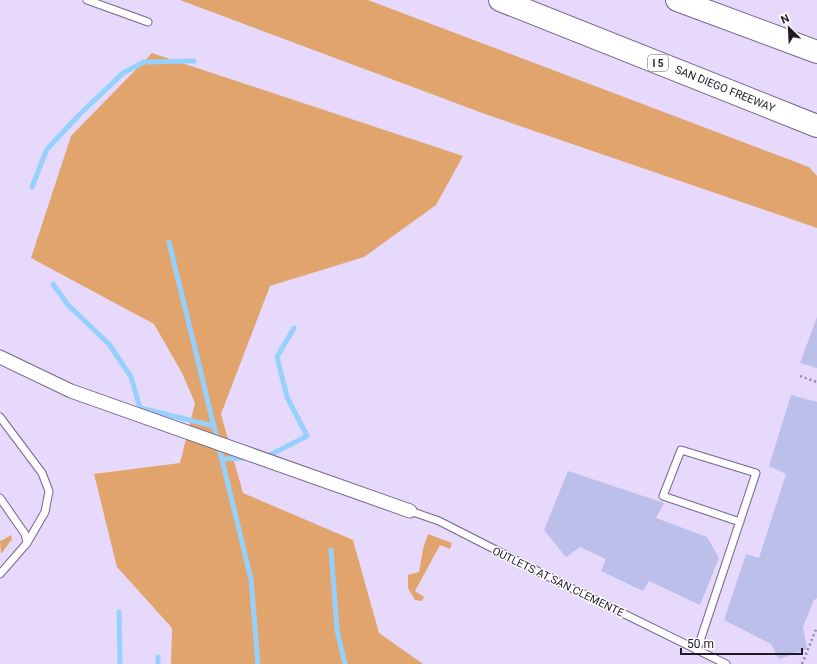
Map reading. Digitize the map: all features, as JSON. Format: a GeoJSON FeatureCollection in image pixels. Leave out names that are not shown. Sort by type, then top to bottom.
{"type":"FeatureCollection","features":[{"type":"Feature","properties":{"kind":"highway","name":"SAN DIEGO FREEWAY"},"geometry":{"type":"LineString","coordinates":[[500,0],[817,126]]}},
{"type":"Feature","properties":{"kind":"highway"},"geometry":{"type":"LineString","coordinates":[[677,0],[817,52]]}},
{"type":"Feature","properties":{"kind":"street","name":"OUTLETS AT SAN CLEMENTE"},"geometry":{"type":"LineString","coordinates":[[0,357],[71,390],[410,511]]}},
{"type":"Feature","properties":{"kind":"lane"},"geometry":{"type":"LineString","coordinates":[[87,0],[148,22]]}},
{"type":"Feature","properties":{"kind":"lane"},"geometry":{"type":"LineString","coordinates":[[0,417],[42,473],[49,491],[45,512],[27,543],[0,574]]}},
{"type":"Feature","properties":{"kind":"lane"},"geometry":{"type":"LineString","coordinates":[[697,650],[740,522],[756,473],[681,450],[664,496],[740,522]]}},
{"type":"Feature","properties":{"kind":"lane"},"geometry":{"type":"LineString","coordinates":[[0,498],[25,534],[27,543]]}},
{"type":"Feature","properties":{"kind":"lane","name":"OUTLETS AT SAN CLEMENTE"},"geometry":{"type":"LineString","coordinates":[[410,511],[439,522],[545,576],[726,664]]}},
{"type":"Feature","properties":{"kind":"path"},"geometry":{"type":"LineString","coordinates":[[800,376],[817,382]]}},
{"type":"Feature","properties":{"kind":"path"},"geometry":{"type":"LineString","coordinates":[[802,664],[817,627]]}},
{"type":"Feature","properties":{"kind":"shaded area"},"geometry":{"type":"Polygon","coordinates":[[[180,0],[368,0],[809,167],[817,176],[817,228],[485,114],[180,0]]]}},
{"type":"Feature","properties":{"kind":"shaded area"},"geometry":{"type":"Polygon","coordinates":[[[152,53],[463,156],[436,205],[364,257],[270,286],[221,414],[243,493],[353,540],[379,633],[423,664],[171,664],[172,628],[117,567],[94,474],[180,463],[195,403],[182,373],[154,324],[31,258],[71,136],[152,53]]]}},
{"type":"Feature","properties":{"kind":"shaded area"},"geometry":{"type":"Polygon","coordinates":[[[428,534],[452,543],[450,549],[440,545],[415,591],[424,597],[422,601],[415,600],[408,588],[408,575],[419,572],[423,549],[428,534]]]}},
{"type":"Feature","properties":{"kind":"shaded area"},"geometry":{"type":"Polygon","coordinates":[[[11,535],[12,539],[1,554],[0,540],[1,541],[11,535]]]}},
{"type":"Feature","properties":{"kind":"building"},"geometry":{"type":"Polygon","coordinates":[[[817,317],[817,368],[800,363],[817,317]]]}},
{"type":"Feature","properties":{"kind":"building"},"geometry":{"type":"Polygon","coordinates":[[[791,395],[817,402],[817,598],[814,600],[803,627],[807,649],[779,659],[771,644],[724,620],[746,554],[759,558],[786,474],[769,466],[791,395]]]}},
{"type":"Feature","properties":{"kind":"building"},"geometry":{"type":"Polygon","coordinates":[[[568,471],[664,503],[656,518],[707,537],[719,558],[700,605],[649,581],[643,591],[601,571],[606,559],[580,547],[566,557],[544,530],[568,471]]]}},
{"type":"Feature","properties":{"kind":"waterway"},"geometry":{"type":"LineString","coordinates":[[32,187],[47,149],[80,114],[123,73],[144,62],[194,61]]}},
{"type":"Feature","properties":{"kind":"waterway"},"geometry":{"type":"LineString","coordinates":[[169,242],[251,579],[258,664]]}},
{"type":"Feature","properties":{"kind":"waterway"},"geometry":{"type":"LineString","coordinates":[[53,284],[68,305],[109,344],[131,377],[140,408],[214,426]]}},
{"type":"Feature","properties":{"kind":"waterway"},"geometry":{"type":"LineString","coordinates":[[266,457],[307,436],[287,397],[277,357],[294,328]]}},
{"type":"Feature","properties":{"kind":"waterway"},"geometry":{"type":"LineString","coordinates":[[222,459],[246,458]]}},
{"type":"Feature","properties":{"kind":"waterway"},"geometry":{"type":"LineString","coordinates":[[331,550],[337,630],[345,664]]}},
{"type":"Feature","properties":{"kind":"waterway"},"geometry":{"type":"LineString","coordinates":[[119,612],[120,664]]}},
{"type":"Feature","properties":{"kind":"waterway"},"geometry":{"type":"LineString","coordinates":[[158,657],[158,664]]}}]}
